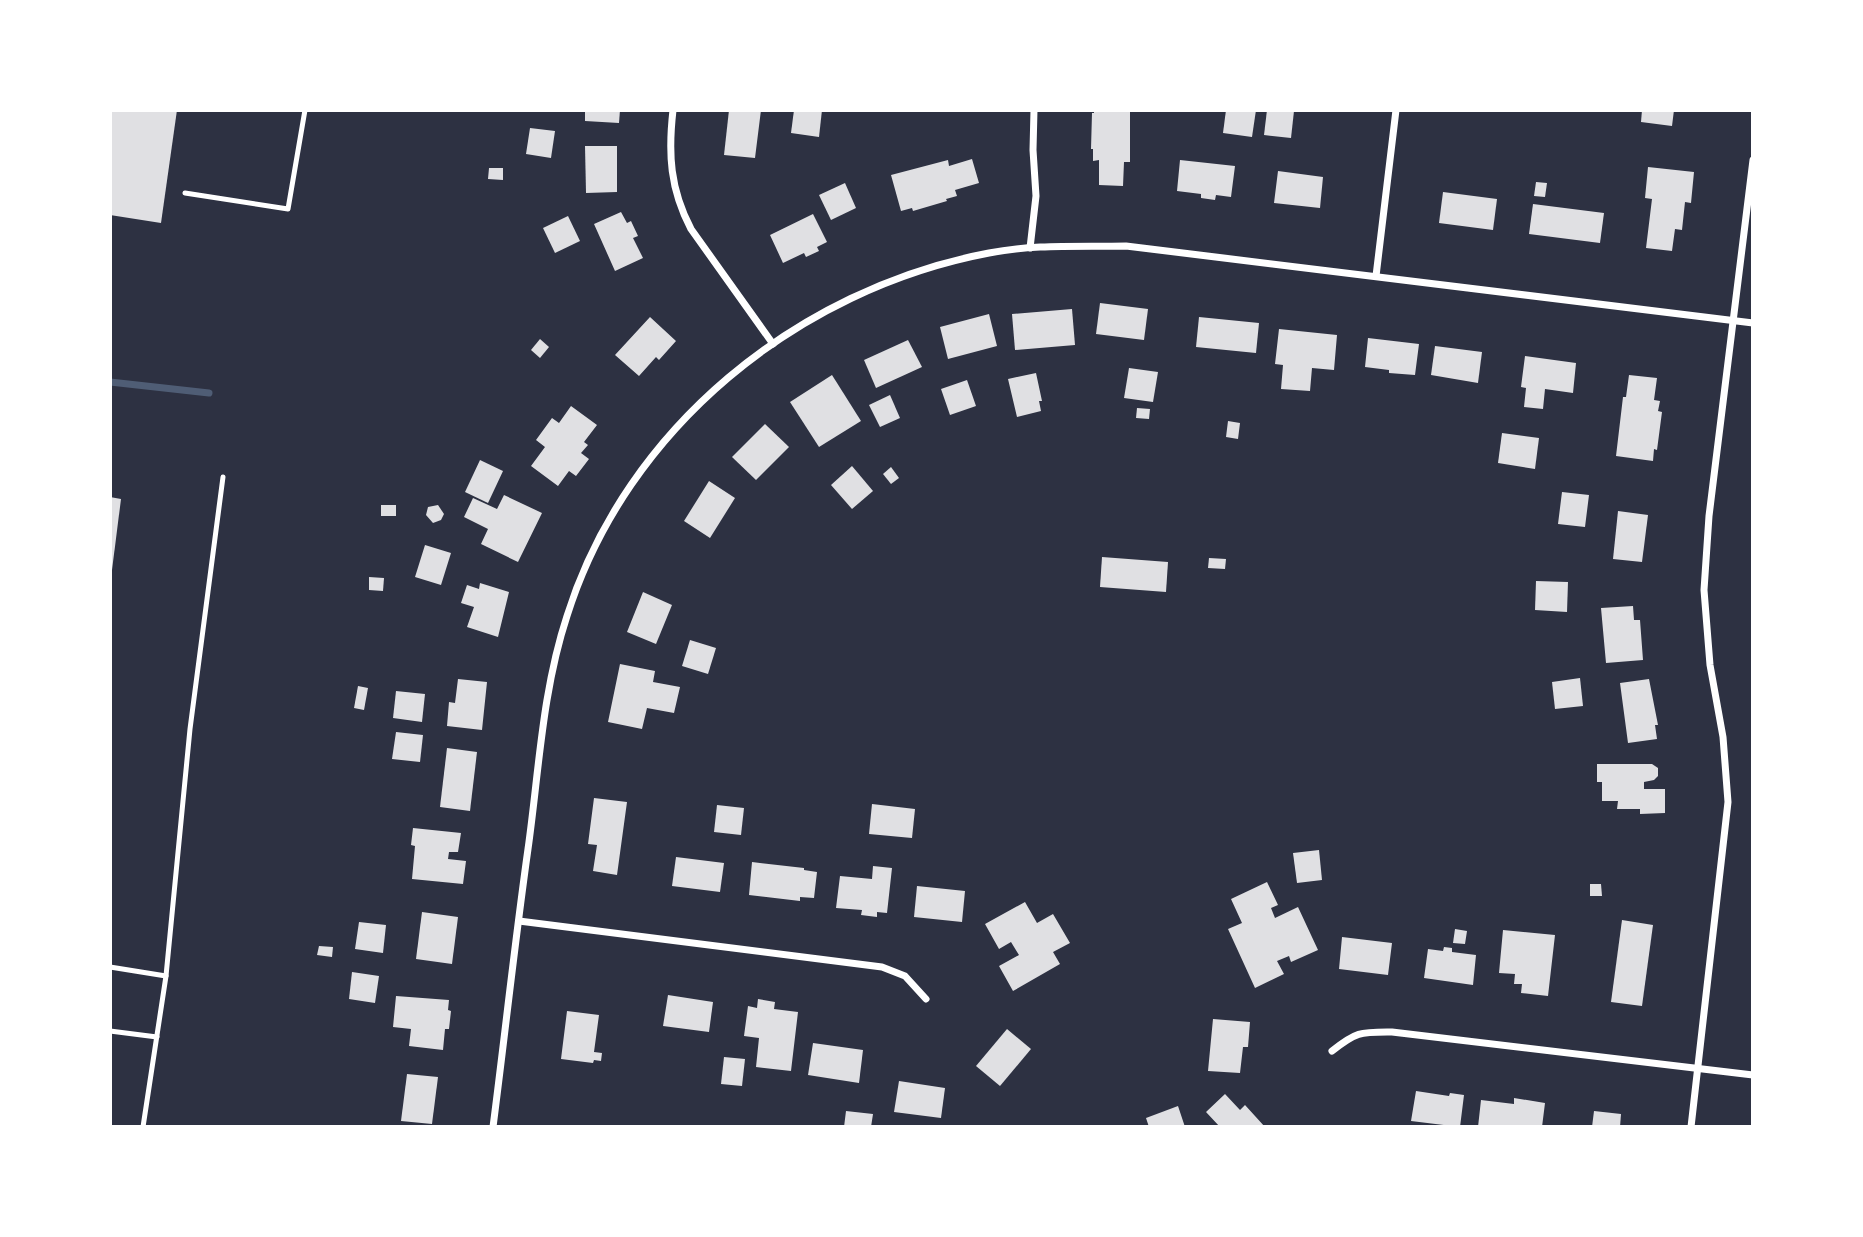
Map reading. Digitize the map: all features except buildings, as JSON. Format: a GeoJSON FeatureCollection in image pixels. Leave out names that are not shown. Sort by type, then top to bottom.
{"type":"FeatureCollection","features":[{"type":"Feature","properties":{"kind":"street"},"geometry":{"type":"LineString","coordinates":[[673,110],[669,143],[672,175],[682,211],[691,229],[773,344]]}},
{"type":"Feature","properties":{"kind":"street"},"geometry":{"type":"LineString","coordinates":[[1030,248],[1036,196],[1034,110]]}},
{"type":"Feature","properties":{"kind":"street"},"geometry":{"type":"LineString","coordinates":[[1376,276],[1396,110]]}},
{"type":"Feature","properties":{"kind":"street"},"geometry":{"type":"LineString","coordinates":[[1690,1127],[1728,802],[1723,737],[1710,665],[1704,590],[1709,516],[1753,160]]}},
{"type":"Feature","properties":{"kind":"street"},"geometry":{"type":"LineString","coordinates":[[493,1127],[547,693],[577,586],[606,524],[659,447],[687,416],[738,370],[773,344],[838,303],[912,272],[991,252],[1030,248],[1126,246],[1753,323]]}},
{"type":"Feature","properties":{"kind":"street"},"geometry":{"type":"LineString","coordinates":[[519,921],[882,967],[905,975],[926,999]]}},
{"type":"Feature","properties":{"kind":"street"},"geometry":{"type":"LineString","coordinates":[[1332,1051],[1361,1032],[1392,1032],[1753,1075]]}},
{"type":"Feature","properties":{"kind":"lane"},"geometry":{"type":"LineString","coordinates":[[185,193],[288,209],[305,110]]}},
{"type":"Feature","properties":{"kind":"lane"},"geometry":{"type":"LineString","coordinates":[[144,1127],[166,976],[190,729],[223,477]]}},
{"type":"Feature","properties":{"kind":"lane"},"geometry":{"type":"LineString","coordinates":[[110,967],[166,976]]}},
{"type":"Feature","properties":{"kind":"lane"},"geometry":{"type":"LineString","coordinates":[[110,1031],[157,1037]]}},
{"type":"Feature","properties":{"kind":"waterway"},"geometry":{"type":"LineString","coordinates":[[110,382],[209,393]]}}]}
